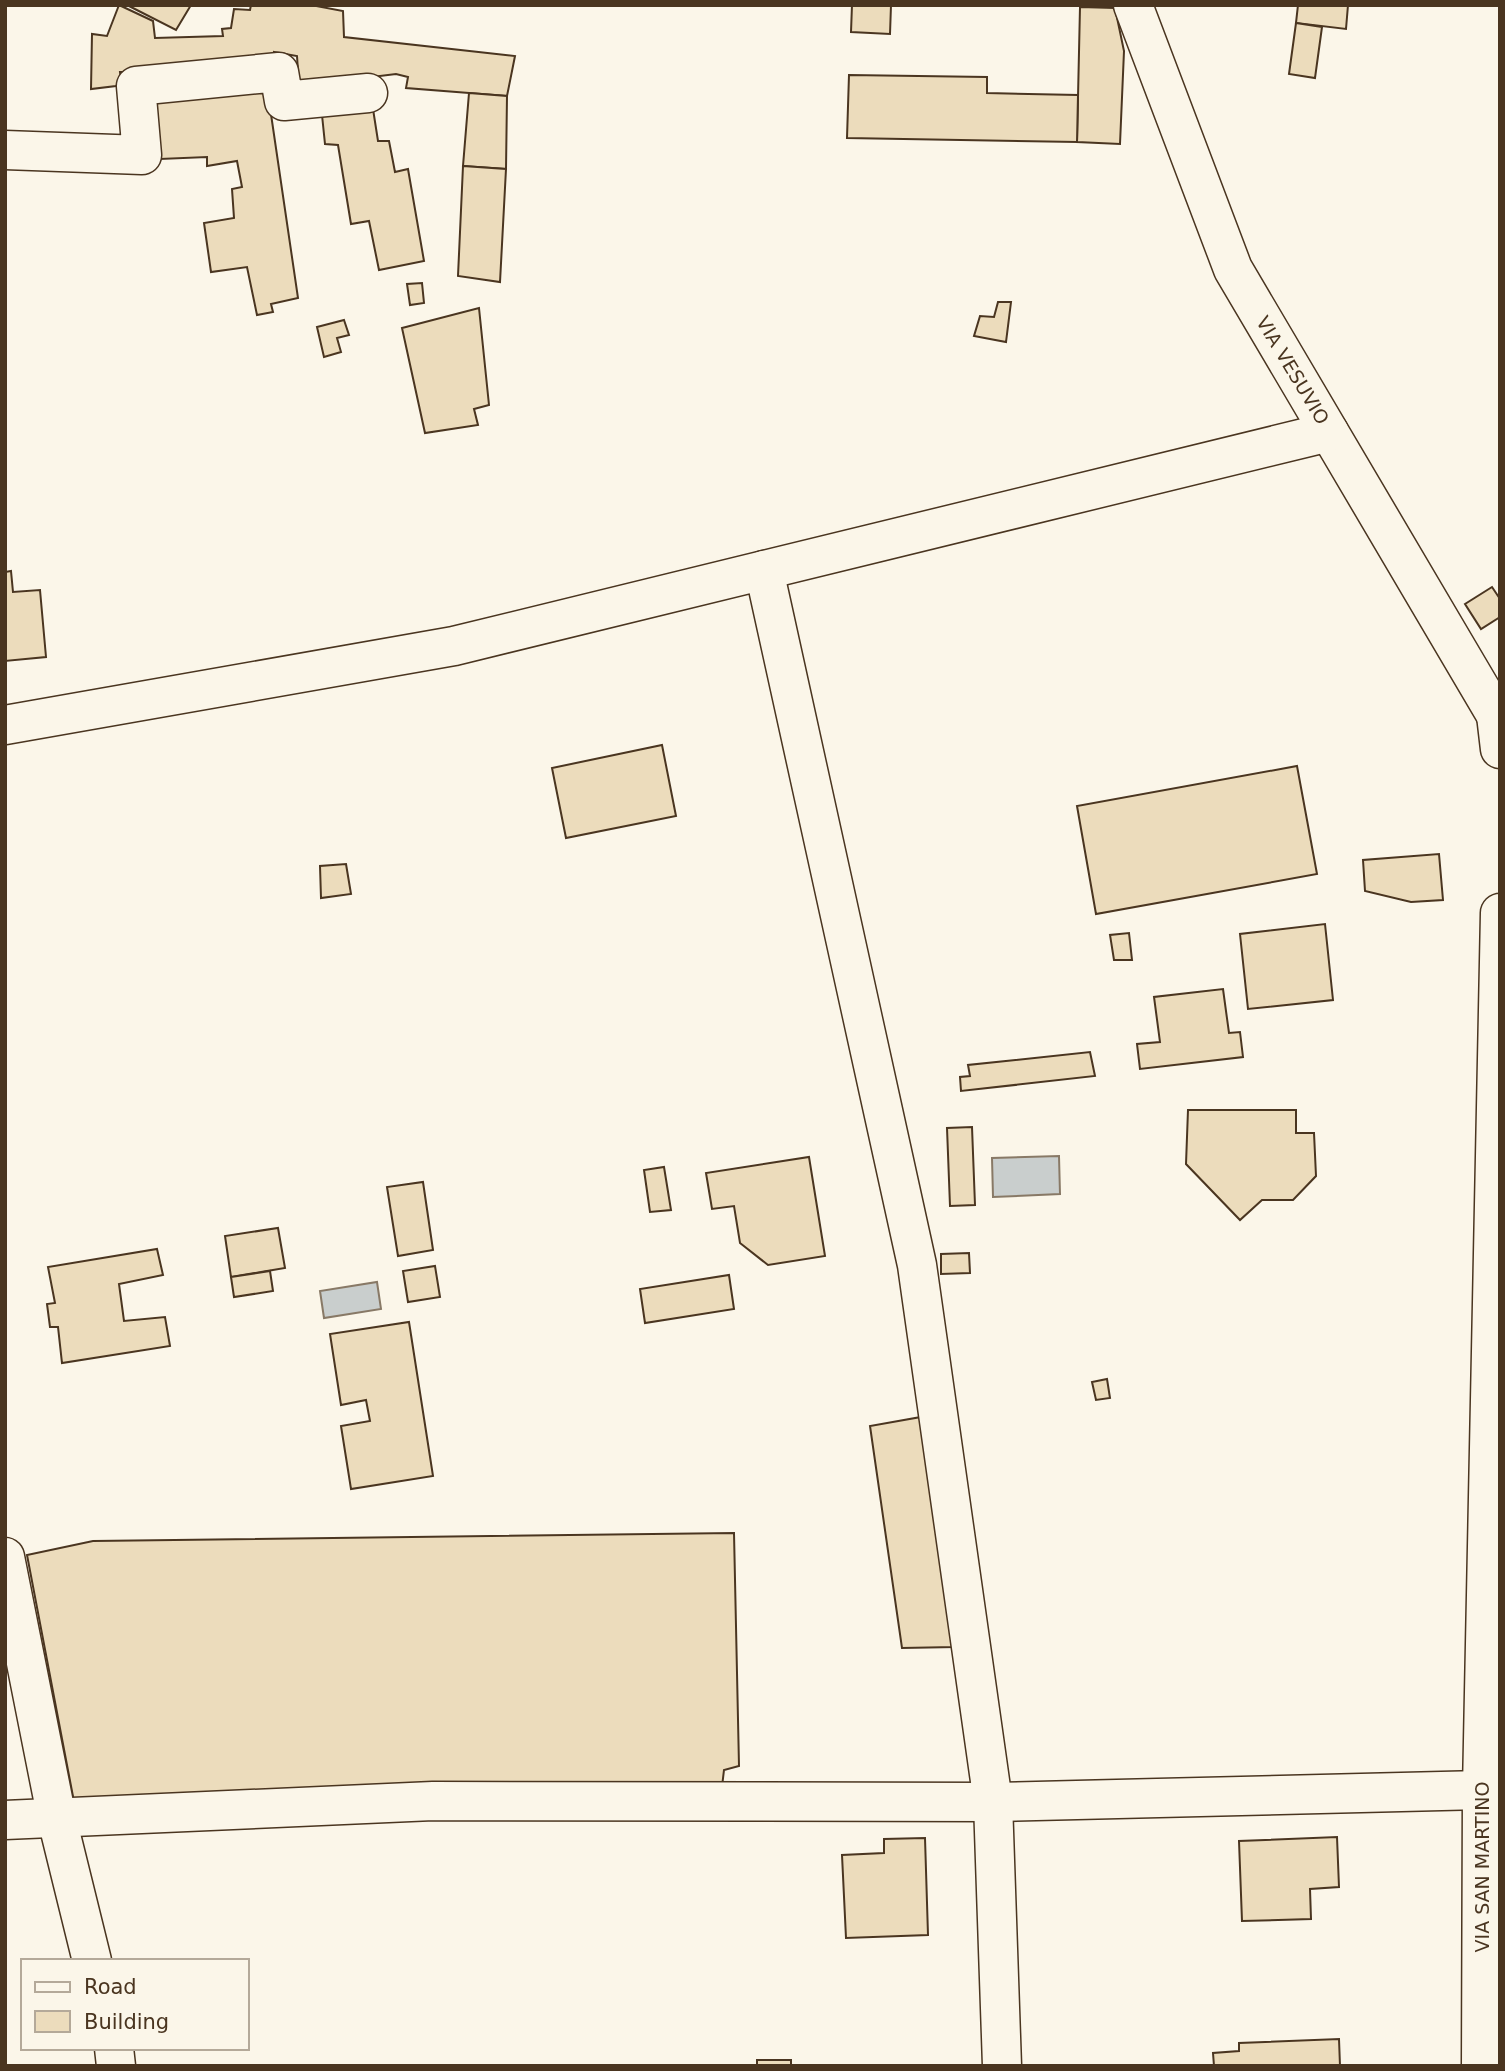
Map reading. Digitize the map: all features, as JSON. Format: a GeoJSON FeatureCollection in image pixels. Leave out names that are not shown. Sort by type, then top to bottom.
{"type":"FeatureCollection","features":[{"type":"Feature","properties":{"kind":"street","name":"VIA VESUVIO"},"geometry":{"type":"LineString","coordinates":[[1133,5],[1233,270],[1499,723]]}},
{"type":"Feature","properties":{"kind":"street"},"geometry":{"type":"LineString","coordinates":[[5,150],[142,155],[136,86],[279,72],[284,101],[368,93]]}},
{"type":"Feature","properties":{"kind":"street"},"geometry":{"type":"LineString","coordinates":[[5,725],[454,646],[1329,432]]}},
{"type":"Feature","properties":{"kind":"street"},"geometry":{"type":"LineString","coordinates":[[764,570],[916,1265],[993,1802],[1002,2066]]}},
{"type":"Feature","properties":{"kind":"street","name":"VIA SAN MARTINO"},"geometry":{"type":"LineString","coordinates":[[1481,2066],[1482,1790],[1500,913]]}},
{"type":"Feature","properties":{"kind":"street"},"geometry":{"type":"LineString","coordinates":[[5,1558],[57,1819],[92,1959]]}},
{"type":"Feature","properties":{"kind":"street"},"geometry":{"type":"LineString","coordinates":[[5,1820],[433,1801],[993,1802],[1482,1790]]}},
{"type":"Feature","properties":{"kind":"shaded area"},"geometry":{"type":"Polygon","coordinates":[[[1059,1156],[1060,1194],[993,1197],[992,1158],[1059,1156]]]}},
{"type":"Feature","properties":{"kind":"shaded area"},"geometry":{"type":"Polygon","coordinates":[[[377,1282],[381,1309],[324,1318],[320,1291],[377,1282]]]}},
{"type":"Feature","properties":{"kind":"building"},"geometry":{"type":"Polygon","coordinates":[[[119,5],[153,21],[155,38],[223,36],[222,29],[231,28],[234,9],[250,10],[251,5],[311,5],[343,11],[344,37],[515,56],[507,96],[406,88],[408,77],[396,74],[299,86],[297,56],[274,52],[274,62],[166,72],[120,72],[121,81],[116,86],[91,89],[92,34],[107,36],[119,5]]]}},
{"type":"Feature","properties":{"kind":"building"},"geometry":{"type":"Polygon","coordinates":[[[127,5],[191,5],[176,30],[127,5]]]}},
{"type":"Feature","properties":{"kind":"building"},"geometry":{"type":"Polygon","coordinates":[[[852,5],[891,5],[890,34],[851,32],[852,5]]]}},
{"type":"Feature","properties":{"kind":"building"},"geometry":{"type":"Polygon","coordinates":[[[1298,5],[1348,5],[1346,29],[1296,23],[1298,5]]]}},
{"type":"Feature","properties":{"kind":"building"},"geometry":{"type":"Polygon","coordinates":[[[1080,7],[1115,8],[1124,51],[1120,144],[1077,142],[1080,7]]]}},
{"type":"Feature","properties":{"kind":"building"},"geometry":{"type":"Polygon","coordinates":[[[1296,23],[1322,27],[1315,78],[1289,74],[1296,23]]]}},
{"type":"Feature","properties":{"kind":"building"},"geometry":{"type":"Polygon","coordinates":[[[849,75],[987,77],[987,93],[1078,95],[1077,142],[847,138],[849,75]]]}},
{"type":"Feature","properties":{"kind":"building"},"geometry":{"type":"Polygon","coordinates":[[[267,87],[298,298],[271,304],[273,312],[257,315],[247,267],[211,272],[204,223],[234,218],[232,189],[242,187],[237,161],[207,166],[207,157],[160,159],[155,98],[267,87]]]}},
{"type":"Feature","properties":{"kind":"building"},"geometry":{"type":"Polygon","coordinates":[[[469,93],[507,96],[506,169],[463,166],[469,93]]]}},
{"type":"Feature","properties":{"kind":"building"},"geometry":{"type":"Polygon","coordinates":[[[373,109],[378,141],[389,141],[395,172],[408,169],[424,261],[379,270],[369,221],[351,224],[338,145],[325,144],[322,115],[373,109]]]}},
{"type":"Feature","properties":{"kind":"building"},"geometry":{"type":"Polygon","coordinates":[[[463,166],[506,169],[500,282],[458,276],[463,166]]]}},
{"type":"Feature","properties":{"kind":"building"},"geometry":{"type":"Polygon","coordinates":[[[422,283],[424,303],[410,305],[407,284],[422,283]]]}},
{"type":"Feature","properties":{"kind":"building"},"geometry":{"type":"Polygon","coordinates":[[[998,302],[1011,302],[1006,342],[974,336],[980,316],[994,317],[998,302]]]}},
{"type":"Feature","properties":{"kind":"building"},"geometry":{"type":"Polygon","coordinates":[[[479,308],[489,405],[474,409],[478,425],[425,433],[402,328],[479,308]]]}},
{"type":"Feature","properties":{"kind":"building"},"geometry":{"type":"Polygon","coordinates":[[[344,320],[349,335],[337,338],[341,352],[324,357],[317,327],[344,320]]]}},
{"type":"Feature","properties":{"kind":"building"},"geometry":{"type":"Polygon","coordinates":[[[11,571],[13,592],[40,590],[46,657],[5,661],[5,572],[11,571]]]}},
{"type":"Feature","properties":{"kind":"building"},"geometry":{"type":"Polygon","coordinates":[[[1492,587],[1500,599],[1500,617],[1481,629],[1465,604],[1492,587]]]}},
{"type":"Feature","properties":{"kind":"building"},"geometry":{"type":"Polygon","coordinates":[[[662,745],[676,816],[566,838],[552,768],[662,745]]]}},
{"type":"Feature","properties":{"kind":"building"},"geometry":{"type":"Polygon","coordinates":[[[1297,766],[1317,874],[1096,914],[1077,806],[1297,766]]]}},
{"type":"Feature","properties":{"kind":"building"},"geometry":{"type":"Polygon","coordinates":[[[1439,854],[1443,900],[1411,902],[1365,891],[1363,860],[1439,854]]]}},
{"type":"Feature","properties":{"kind":"building"},"geometry":{"type":"Polygon","coordinates":[[[346,864],[351,894],[321,898],[320,866],[346,864]]]}},
{"type":"Feature","properties":{"kind":"building"},"geometry":{"type":"Polygon","coordinates":[[[1325,924],[1333,1000],[1248,1009],[1240,934],[1325,924]]]}},
{"type":"Feature","properties":{"kind":"building"},"geometry":{"type":"Polygon","coordinates":[[[1129,933],[1132,960],[1114,960],[1110,935],[1129,933]]]}},
{"type":"Feature","properties":{"kind":"building"},"geometry":{"type":"Polygon","coordinates":[[[1223,989],[1229,1033],[1240,1032],[1243,1057],[1140,1069],[1137,1044],[1160,1042],[1154,997],[1223,989]]]}},
{"type":"Feature","properties":{"kind":"building"},"geometry":{"type":"Polygon","coordinates":[[[1090,1052],[1095,1076],[961,1091],[960,1077],[970,1076],[968,1065],[1090,1052]]]}},
{"type":"Feature","properties":{"kind":"building"},"geometry":{"type":"Polygon","coordinates":[[[1188,1110],[1296,1110],[1296,1133],[1314,1133],[1316,1176],[1293,1200],[1262,1200],[1240,1220],[1186,1164],[1188,1110]]]}},
{"type":"Feature","properties":{"kind":"building"},"geometry":{"type":"Polygon","coordinates":[[[972,1127],[975,1205],[950,1206],[947,1128],[972,1127]]]}},
{"type":"Feature","properties":{"kind":"building"},"geometry":{"type":"Polygon","coordinates":[[[809,1157],[825,1256],[768,1265],[740,1243],[734,1206],[712,1209],[706,1173],[809,1157]]]}},
{"type":"Feature","properties":{"kind":"building"},"geometry":{"type":"Polygon","coordinates":[[[664,1167],[671,1210],[650,1212],[644,1170],[664,1167]]]}},
{"type":"Feature","properties":{"kind":"building"},"geometry":{"type":"Polygon","coordinates":[[[423,1182],[433,1250],[398,1256],[387,1187],[423,1182]]]}},
{"type":"Feature","properties":{"kind":"building"},"geometry":{"type":"Polygon","coordinates":[[[278,1228],[285,1268],[231,1277],[225,1236],[278,1228]]]}},
{"type":"Feature","properties":{"kind":"building"},"geometry":{"type":"Polygon","coordinates":[[[157,1249],[163,1275],[119,1284],[124,1321],[165,1317],[170,1346],[62,1363],[58,1327],[50,1327],[47,1304],[55,1303],[48,1267],[157,1249]]]}},
{"type":"Feature","properties":{"kind":"building"},"geometry":{"type":"Polygon","coordinates":[[[969,1253],[970,1273],[941,1274],[941,1254],[969,1253]]]}},
{"type":"Feature","properties":{"kind":"building"},"geometry":{"type":"Polygon","coordinates":[[[435,1266],[440,1297],[408,1302],[403,1271],[435,1266]]]}},
{"type":"Feature","properties":{"kind":"building"},"geometry":{"type":"Polygon","coordinates":[[[270,1271],[273,1291],[234,1297],[231,1277],[270,1271]]]}},
{"type":"Feature","properties":{"kind":"building"},"geometry":{"type":"Polygon","coordinates":[[[729,1275],[734,1309],[645,1323],[640,1289],[729,1275]]]}},
{"type":"Feature","properties":{"kind":"building"},"geometry":{"type":"Polygon","coordinates":[[[409,1322],[433,1476],[351,1489],[341,1426],[370,1421],[366,1400],[341,1405],[330,1334],[409,1322]]]}},
{"type":"Feature","properties":{"kind":"building"},"geometry":{"type":"Polygon","coordinates":[[[1107,1379],[1110,1398],[1096,1400],[1092,1382],[1107,1379]]]}},
{"type":"Feature","properties":{"kind":"building"},"geometry":{"type":"Polygon","coordinates":[[[921,1417],[955,1647],[902,1648],[870,1426],[921,1417]]]}},
{"type":"Feature","properties":{"kind":"building"},"geometry":{"type":"Polygon","coordinates":[[[734,1533],[739,1766],[724,1770],[721,1795],[75,1807],[27,1555],[93,1541],[734,1533]]]}},
{"type":"Feature","properties":{"kind":"building"},"geometry":{"type":"Polygon","coordinates":[[[1337,1837],[1339,1887],[1310,1889],[1311,1919],[1242,1921],[1239,1841],[1337,1837]]]}},
{"type":"Feature","properties":{"kind":"building"},"geometry":{"type":"Polygon","coordinates":[[[925,1838],[928,1935],[846,1938],[842,1855],[884,1853],[884,1839],[925,1838]]]}},
{"type":"Feature","properties":{"kind":"building"},"geometry":{"type":"Polygon","coordinates":[[[1339,2039],[1340,2066],[1214,2066],[1213,2053],[1239,2051],[1239,2043],[1339,2039]]]}},
{"type":"Feature","properties":{"kind":"building"},"geometry":{"type":"Polygon","coordinates":[[[757,2060],[791,2060],[791,2066],[757,2066],[757,2060]]]}}]}
